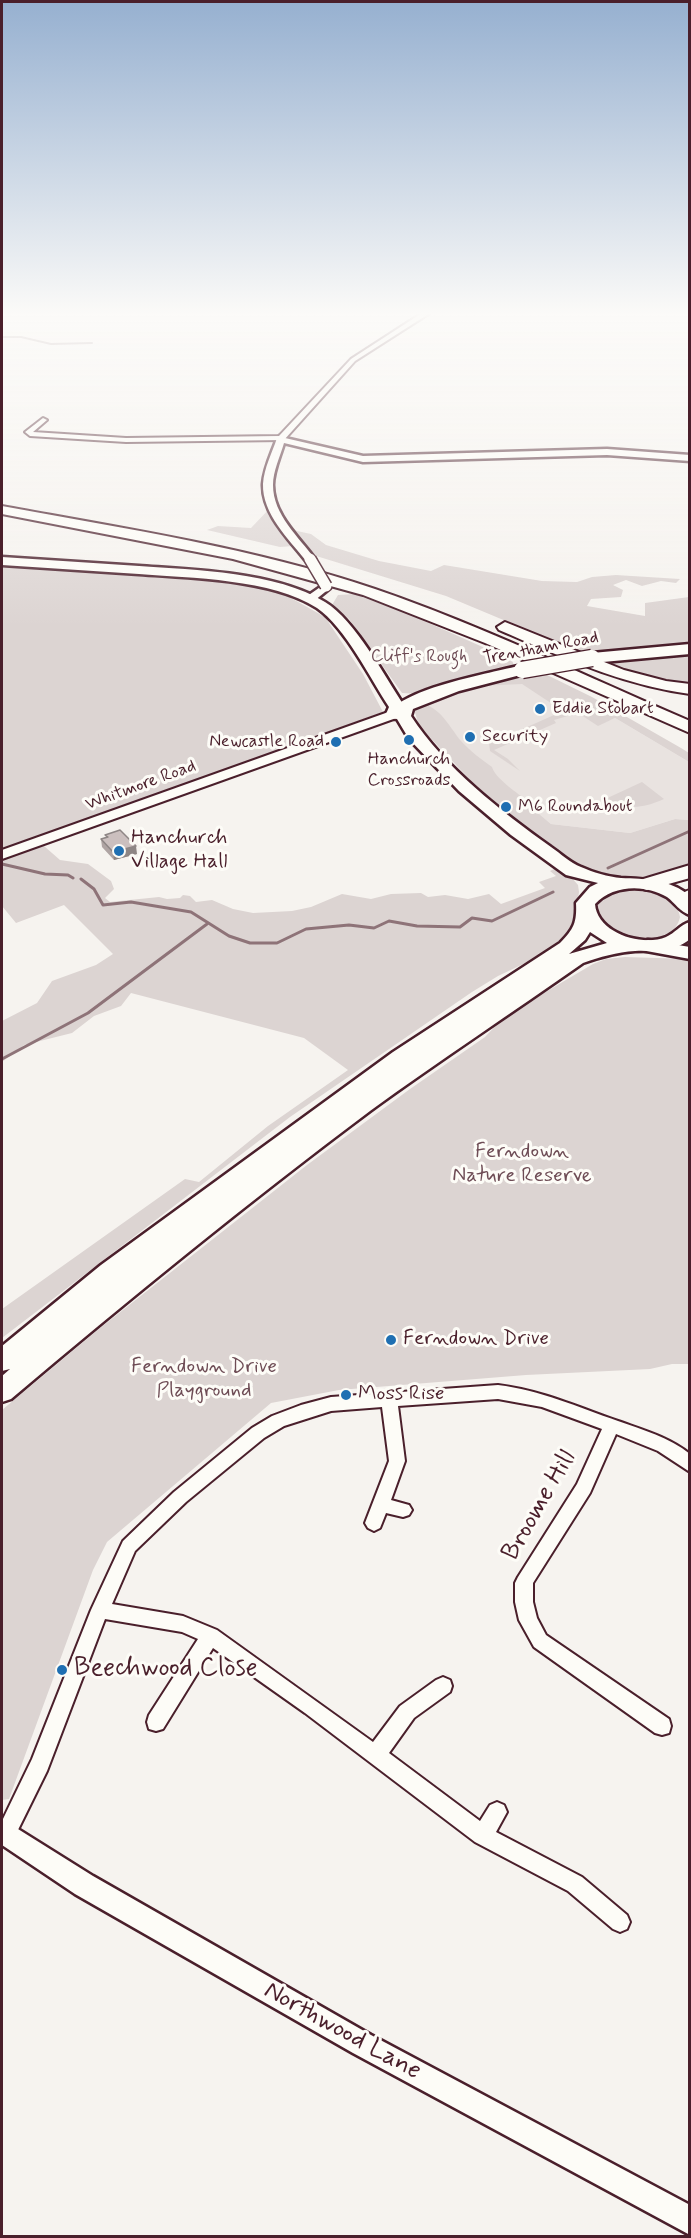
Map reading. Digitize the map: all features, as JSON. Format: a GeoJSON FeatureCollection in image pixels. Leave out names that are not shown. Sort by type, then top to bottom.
{"type":"FeatureCollection","features":[{"type":"Feature","properties":{"kind":"highway"},"geometry":{"type":"LineString","coordinates":[[2,501],[197,536],[290,558],[364,580],[463,614],[690,714]]}},
{"type":"Feature","properties":{"kind":"highway"},"geometry":{"type":"LineString","coordinates":[[2,510],[186,544],[309,574],[413,607],[500,642],[690,728]]}},
{"type":"Feature","properties":{"kind":"highway"},"geometry":{"type":"LineString","coordinates":[[364,580],[408,591],[483,618],[624,675],[657,685],[690,689]]}},
{"type":"Feature","properties":{"kind":"highway"},"geometry":{"type":"LineString","coordinates":[[413,607],[584,687],[690,745]]}},
{"type":"Feature","properties":{"kind":"highway","name":"Trentham Road"},"geometry":{"type":"LineString","coordinates":[[399,710],[442,691],[522,670],[592,658],[690,649]]}},
{"type":"Feature","properties":{"kind":"highway"},"geometry":{"type":"LineString","coordinates":[[399,710],[404,728],[410,736],[423,742]]}},
{"type":"Feature","properties":{"kind":"highway"},"geometry":{"type":"LineString","coordinates":[[399,710],[423,742],[482,802],[534,844],[573,871],[618,884]]}},
{"type":"Feature","properties":{"kind":"highway"},"geometry":{"type":"LineString","coordinates":[[573,871],[582,884],[588,909],[604,935],[641,945]]}},
{"type":"Feature","properties":{"kind":"highway"},"geometry":{"type":"LineString","coordinates":[[647,884],[690,871]]}},
{"type":"Feature","properties":{"kind":"highway"},"geometry":{"type":"LineString","coordinates":[[2,1361],[110,1272],[401,1057],[567,947],[579,936],[588,909],[600,889],[618,884],[647,884],[665,889],[688,902]]}},
{"type":"Feature","properties":{"kind":"highway"},"geometry":{"type":"LineString","coordinates":[[2,1391],[125,1287],[280,1167],[418,1066],[576,959],[601,950],[675,940],[690,928]]}},
{"type":"Feature","properties":{"kind":"main road"},"geometry":{"type":"LineString","coordinates":[[2,561],[212,575],[277,587],[321,605],[340,621],[377,679],[379,689],[399,710]]}},
{"type":"Feature","properties":{"kind":"main road","name":"Whitmore Road"},"geometry":{"type":"LineString","coordinates":[[2,855],[370,723],[399,710]]}},
{"type":"Feature","properties":{"kind":"main road"},"geometry":{"type":"LineString","coordinates":[[370,723],[404,728]]}},
{"type":"Feature","properties":{"kind":"main road"},"geometry":{"type":"LineString","coordinates":[[641,945],[690,953]]}},
{"type":"Feature","properties":{"kind":"street"},"geometry":{"type":"LineString","coordinates":[[300,417],[281,439],[268,482],[268,492],[285,525],[326,586],[310,600]]}},
{"type":"Feature","properties":{"kind":"street"},"geometry":{"type":"LineString","coordinates":[[43,420],[29,432],[31,435],[126,440],[281,439],[363,459],[607,452],[690,458]]}},
{"type":"Feature","properties":{"kind":"street"},"geometry":{"type":"LineString","coordinates":[[4,1832],[40,1764],[100,1610],[129,1546],[180,1497],[258,1433],[278,1420],[331,1404],[498,1392],[522,1394],[544,1400],[671,1449],[688,1460]]}},
{"type":"Feature","properties":{"kind":"street"},"geometry":{"type":"LineString","coordinates":[[374,1523],[397,1461],[389,1400]]}},
{"type":"Feature","properties":{"kind":"street","name":"Broome Hill"},"geometry":{"type":"LineString","coordinates":[[611,1426],[584,1488],[524,1583],[524,1602],[528,1620],[540,1641],[662,1726]]}},
{"type":"Feature","properties":{"kind":"street"},"geometry":{"type":"LineString","coordinates":[[382,1505],[403,1510]]}},
{"type":"Feature","properties":{"kind":"street"},"geometry":{"type":"LineString","coordinates":[[100,1610],[183,1624],[211,1636],[375,1754],[482,1835],[574,1884],[595,1899],[620,1922]]}},
{"type":"Feature","properties":{"kind":"street"},"geometry":{"type":"LineString","coordinates":[[156,1722],[211,1636]]}},
{"type":"Feature","properties":{"kind":"street"},"geometry":{"type":"LineString","coordinates":[[375,1754],[407,1712],[443,1686]]}},
{"type":"Feature","properties":{"kind":"street"},"geometry":{"type":"LineString","coordinates":[[482,1835],[497,1812]]}},
{"type":"Feature","properties":{"kind":"street","name":"Northwood Lane"},"geometry":{"type":"LineString","coordinates":[[4,1832],[84,1885],[362,2044],[690,2221]]}},
{"type":"Feature","properties":{"kind":"shaded area","name":"Eddie Stobart"},"geometry":{"type":"Polygon","coordinates":[[[504,683],[538,688],[598,725],[615,718],[689,762],[689,820],[675,819],[630,833],[551,824],[484,768],[431,707],[418,704],[479,686],[504,683]]]}},
{"type":"Feature","properties":{"kind":"green space"},"geometry":{"type":"Polygon","coordinates":[[[270,508],[283,523],[297,531],[311,534],[326,545],[379,561],[431,571],[444,565],[542,581],[577,582],[592,577],[616,575],[680,579],[676,583],[661,581],[642,586],[626,580],[613,585],[623,590],[621,597],[591,599],[587,606],[645,616],[645,603],[689,597],[689,682],[663,681],[623,670],[446,596],[313,555],[306,545],[280,547],[207,530],[218,526],[251,528],[270,508]]]}},
{"type":"Feature","properties":{"kind":"green space"},"geometry":{"type":"Polygon","coordinates":[[[2,566],[236,582],[282,593],[325,617],[363,674],[383,712],[26,842],[44,846],[60,860],[88,864],[111,881],[114,889],[105,898],[110,902],[159,897],[180,898],[183,895],[190,896],[196,902],[212,900],[233,909],[253,913],[292,911],[311,907],[342,894],[371,899],[391,894],[421,893],[428,897],[445,895],[468,899],[489,894],[501,904],[545,888],[539,882],[556,876],[550,871],[558,867],[578,885],[579,892],[575,918],[568,935],[538,957],[498,976],[472,992],[290,1117],[2,1338],[2,1309],[185,1179],[199,1182],[268,1126],[348,1070],[304,1038],[131,993],[121,1006],[94,1016],[72,1033],[24,1045],[2,1062],[2,1021],[37,1003],[52,981],[96,965],[113,954],[64,905],[16,923],[2,906],[2,566]]]}},
{"type":"Feature","properties":{"kind":"green space","name":"Cliff's Rough"},"geometry":{"type":"Polygon","coordinates":[[[354,594],[404,612],[512,660],[514,666],[420,694],[402,693],[349,619],[332,605],[338,595],[354,594]]]}},
{"type":"Feature","properties":{"kind":"green space"},"geometry":{"type":"Polygon","coordinates":[[[539,671],[592,697],[681,748],[689,753],[689,762],[615,718],[598,726],[578,713],[554,720],[556,723],[494,750],[520,771],[490,751],[489,743],[493,737],[498,740],[563,711],[522,684],[479,686],[495,680],[539,671]]]}},
{"type":"Feature","properties":{"kind":"green space"},"geometry":{"type":"Polygon","coordinates":[[[425,704],[442,716],[465,745],[492,767],[501,780],[551,824],[630,833],[675,819],[689,820],[689,863],[659,875],[613,878],[579,867],[539,839],[474,784],[419,726],[414,709],[425,704]]]}},
{"type":"Feature","properties":{"kind":"green space"},"geometry":{"type":"Polygon","coordinates":[[[642,782],[664,799],[633,807],[601,801],[642,782]]]}},
{"type":"Feature","properties":{"kind":"green space"},"geometry":{"type":"Polygon","coordinates":[[[624,889],[650,890],[673,902],[680,917],[676,927],[669,933],[648,939],[625,936],[606,927],[595,911],[599,901],[605,896],[624,889]]]}},
{"type":"Feature","properties":{"kind":"green space"},"geometry":{"type":"Polygon","coordinates":[[[625,957],[689,959],[689,1364],[672,1364],[650,1369],[526,1375],[339,1390],[271,1403],[107,1542],[93,1570],[9,1799],[2,1800],[2,1410],[100,1328],[307,1165],[485,1037],[505,1016],[593,964],[606,959],[625,957]]]}},
{"type":"Feature","properties":{"kind":"building"},"geometry":{"type":"Polygon","coordinates":[[[120,830],[136,846],[113,852],[101,839],[108,837],[105,835],[120,830]]]}},
{"type":"Feature","properties":{"kind":"waterway"},"geometry":{"type":"LineString","coordinates":[[608,868],[690,831]]}},
{"type":"Feature","properties":{"kind":"waterway"},"geometry":{"type":"LineString","coordinates":[[2,864],[45,874],[68,875],[73,878]]}},
{"type":"Feature","properties":{"kind":"waterway"},"geometry":{"type":"LineString","coordinates":[[81,879],[94,889],[103,905],[131,902],[191,912],[229,936],[250,943],[277,943],[306,929],[349,925],[374,928],[389,921],[417,926],[460,927],[472,918],[492,921],[553,892]]}},
{"type":"Feature","properties":{"kind":"waterway"},"geometry":{"type":"LineString","coordinates":[[2,1059],[88,1013],[207,924]]}},
{"type":"Feature","properties":{"kind":"place","name":"Eddie Stobart"},"geometry":{"type":"Point","coordinates":[540,709]}},
{"type":"Feature","properties":{"kind":"place","name":"Security"},"geometry":{"type":"Point","coordinates":[470,737]}},
{"type":"Feature","properties":{"kind":"place","name":"Hanchurch Crossroads"},"geometry":{"type":"Point","coordinates":[409,740]}},
{"type":"Feature","properties":{"kind":"place","name":"Newcastle Road"},"geometry":{"type":"Point","coordinates":[336,742]}},
{"type":"Feature","properties":{"kind":"place","name":"M6 Roundabout"},"geometry":{"type":"Point","coordinates":[506,807]}},
{"type":"Feature","properties":{"kind":"place","name":"Hanchurch Village Hall"},"geometry":{"type":"Point","coordinates":[119,851]}},
{"type":"Feature","properties":{"kind":"place","name":"Ferndown Drive"},"geometry":{"type":"Point","coordinates":[391,1340]}},
{"type":"Feature","properties":{"kind":"place","name":"Moss Rise"},"geometry":{"type":"Point","coordinates":[346,1395]}},
{"type":"Feature","properties":{"kind":"place","name":"Beechwood Close"},"geometry":{"type":"Point","coordinates":[62,1670]}},
{"type":"Feature","properties":{"kind":"park label","name":"Ferndown Nature Reserve"},"geometry":{"type":"Point","coordinates":[522,1165]}},
{"type":"Feature","properties":{"kind":"park label","name":"Ferndown Drive Playground"},"geometry":{"type":"Point","coordinates":[204,1380]}}]}
